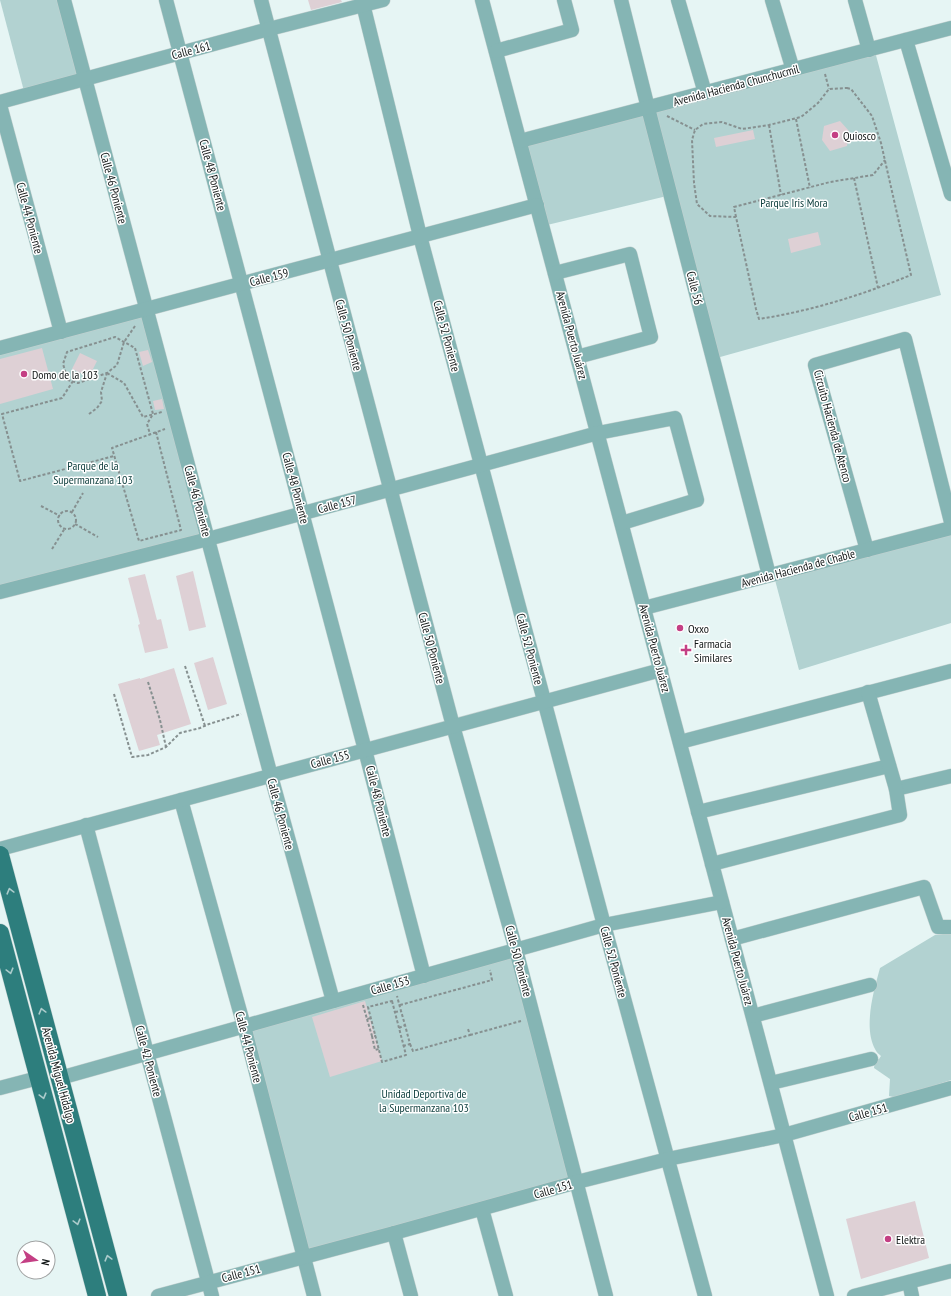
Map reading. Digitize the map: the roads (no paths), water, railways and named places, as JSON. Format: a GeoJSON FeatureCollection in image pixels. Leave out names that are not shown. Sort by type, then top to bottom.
{"type":"FeatureCollection","features":[{"type":"Feature","properties":{"kind":"main road","name":"Avenida Miguel Hidalgo"},"geometry":{"type":"LineString","coordinates":[[0,855],[118,1296]]}},
{"type":"Feature","properties":{"kind":"main road","name":"Avenida Miguel Hidalgo"},"geometry":{"type":"LineString","coordinates":[[0,933],[97,1296]]}},
{"type":"Feature","properties":{"kind":"street","name":"Calle 46 Poniente"},"geometry":{"type":"LineString","coordinates":[[64,0],[332,1002]]}},
{"type":"Feature","properties":{"kind":"street","name":"Calle 48 Poniente"},"geometry":{"type":"LineString","coordinates":[[166,0],[303,513],[424,976]]}},
{"type":"Feature","properties":{"kind":"street","name":"Calle 50 Poniente"},"geometry":{"type":"LineString","coordinates":[[261,0],[453,726],[516,950],[606,1296]]}},
{"type":"Feature","properties":{"kind":"street","name":"Calle 161"},"geometry":{"type":"LineString","coordinates":[[0,103],[85,78],[363,3],[383,0]]}},
{"type":"Feature","properties":{"kind":"street","name":"Avenida Puerto Juárez"},"geometry":{"type":"LineString","coordinates":[[482,0],[827,1296]]}},
{"type":"Feature","properties":{"kind":"street"},"geometry":{"type":"LineString","coordinates":[[496,51],[572,30],[564,0]]}},
{"type":"Feature","properties":{"kind":"street","name":"Calle 56"},"geometry":{"type":"LineString","coordinates":[[621,0],[769,575]]}},
{"type":"Feature","properties":{"kind":"street"},"geometry":{"type":"LineString","coordinates":[[678,0],[705,93]]}},
{"type":"Feature","properties":{"kind":"street"},"geometry":{"type":"LineString","coordinates":[[772,0],[794,70]]}},
{"type":"Feature","properties":{"kind":"street"},"geometry":{"type":"LineString","coordinates":[[855,0],[869,50]]}},
{"type":"Feature","properties":{"kind":"street","name":"Calle 52 Poniente"},"geometry":{"type":"LineString","coordinates":[[363,3],[420,236],[604,925],[705,1296]]}},
{"type":"Feature","properties":{"kind":"street","name":"Avenida Hacienda Chunchucmil"},"geometry":{"type":"LineString","coordinates":[[520,142],[951,28]]}},
{"type":"Feature","properties":{"kind":"street"},"geometry":{"type":"LineString","coordinates":[[906,40],[951,194]]}},
{"type":"Feature","properties":{"kind":"street","name":"Calle 44 Poniente"},"geometry":{"type":"LineString","coordinates":[[0,103],[61,332]]}},
{"type":"Feature","properties":{"kind":"street","name":"Calle 159"},"geometry":{"type":"LineString","coordinates":[[0,348],[537,206]]}},
{"type":"Feature","properties":{"kind":"street"},"geometry":{"type":"LineString","coordinates":[[555,273],[630,254],[651,337],[578,357]]}},
{"type":"Feature","properties":{"kind":"street","name":"Circuito Hacienda de Atenco"},"geometry":{"type":"LineString","coordinates":[[866,550],[815,366],[905,339],[951,522]]}},
{"type":"Feature","properties":{"kind":"street","name":"Calle 157"},"geometry":{"type":"LineString","coordinates":[[0,592],[208,539],[598,433],[675,418],[697,500],[622,523]]}},
{"type":"Feature","properties":{"kind":"street","name":"Avenida Hacienda de Chable"},"geometry":{"type":"LineString","coordinates":[[644,608],[951,528]]}},
{"type":"Feature","properties":{"kind":"street","name":"Calle 155"},"geometry":{"type":"LineString","coordinates":[[0,849],[661,670]]}},
{"type":"Feature","properties":{"kind":"street"},"geometry":{"type":"LineString","coordinates":[[680,742],[951,671]]}},
{"type":"Feature","properties":{"kind":"street"},"geometry":{"type":"LineString","coordinates":[[712,864],[900,815],[896,789],[868,692]]}},
{"type":"Feature","properties":{"kind":"street"},"geometry":{"type":"LineString","coordinates":[[698,812],[889,766]]}},
{"type":"Feature","properties":{"kind":"street"},"geometry":{"type":"LineString","coordinates":[[896,789],[951,776]]}},
{"type":"Feature","properties":{"kind":"street","name":"Calle 44 Poniente"},"geometry":{"type":"LineString","coordinates":[[181,800],[244,1026],[314,1296]]}},
{"type":"Feature","properties":{"kind":"street","name":"Calle 42 Poniente"},"geometry":{"type":"LineString","coordinates":[[86,826],[212,1296]]}},
{"type":"Feature","properties":{"kind":"street"},"geometry":{"type":"LineString","coordinates":[[732,939],[924,887],[938,927],[951,927]]}},
{"type":"Feature","properties":{"kind":"street","name":"Calle 153"},"geometry":{"type":"LineString","coordinates":[[60,1078],[604,925],[722,902]]}},
{"type":"Feature","properties":{"kind":"street"},"geometry":{"type":"LineString","coordinates":[[753,1016],[870,985]]}},
{"type":"Feature","properties":{"kind":"street"},"geometry":{"type":"LineString","coordinates":[[771,1083],[870,1059]]}},
{"type":"Feature","properties":{"kind":"street"},"geometry":{"type":"LineString","coordinates":[[0,1088],[38,1078]]}},
{"type":"Feature","properties":{"kind":"street","name":"Calle 151"},"geometry":{"type":"LineString","coordinates":[[158,1296],[577,1182],[668,1159],[784,1135],[951,1088]]}},
{"type":"Feature","properties":{"kind":"street"},"geometry":{"type":"LineString","coordinates":[[482,1209],[506,1296]]}},
{"type":"Feature","properties":{"kind":"street"},"geometry":{"type":"LineString","coordinates":[[394,1233],[411,1296]]}},
{"type":"Feature","properties":{"kind":"street"},"geometry":{"type":"LineString","coordinates":[[854,1296],[909,1282],[950,1275]]}},
{"type":"Feature","properties":{"kind":"street"},"geometry":{"type":"LineString","coordinates":[[909,1282],[912,1296]]}},
{"type":"Feature","properties":{"kind":"place","name":"Quiosco"},"geometry":{"type":"Point","coordinates":[835,135]}},
{"type":"Feature","properties":{"kind":"place","name":"Domo de la 103"},"geometry":{"type":"Point","coordinates":[24,374]}},
{"type":"Feature","properties":{"kind":"place","name":"Oxxo"},"geometry":{"type":"Point","coordinates":[680,628]}},
{"type":"Feature","properties":{"kind":"place","name":"Farmacia Similares"},"geometry":{"type":"Point","coordinates":[686,650]}},
{"type":"Feature","properties":{"kind":"place","name":"Elektra"},"geometry":{"type":"Point","coordinates":[888,1239]}},
{"type":"Feature","properties":{"kind":"park label","name":"Parque Iris Mora"},"geometry":{"type":"Point","coordinates":[794,202]}},
{"type":"Feature","properties":{"kind":"park label","name":"Parque de la Supermanzana 103"},"geometry":{"type":"Point","coordinates":[93,472]}},
{"type":"Feature","properties":{"kind":"park label","name":"Unidad Deportiva de la Supermanzana 103"},"geometry":{"type":"Point","coordinates":[424,1100]}}]}
